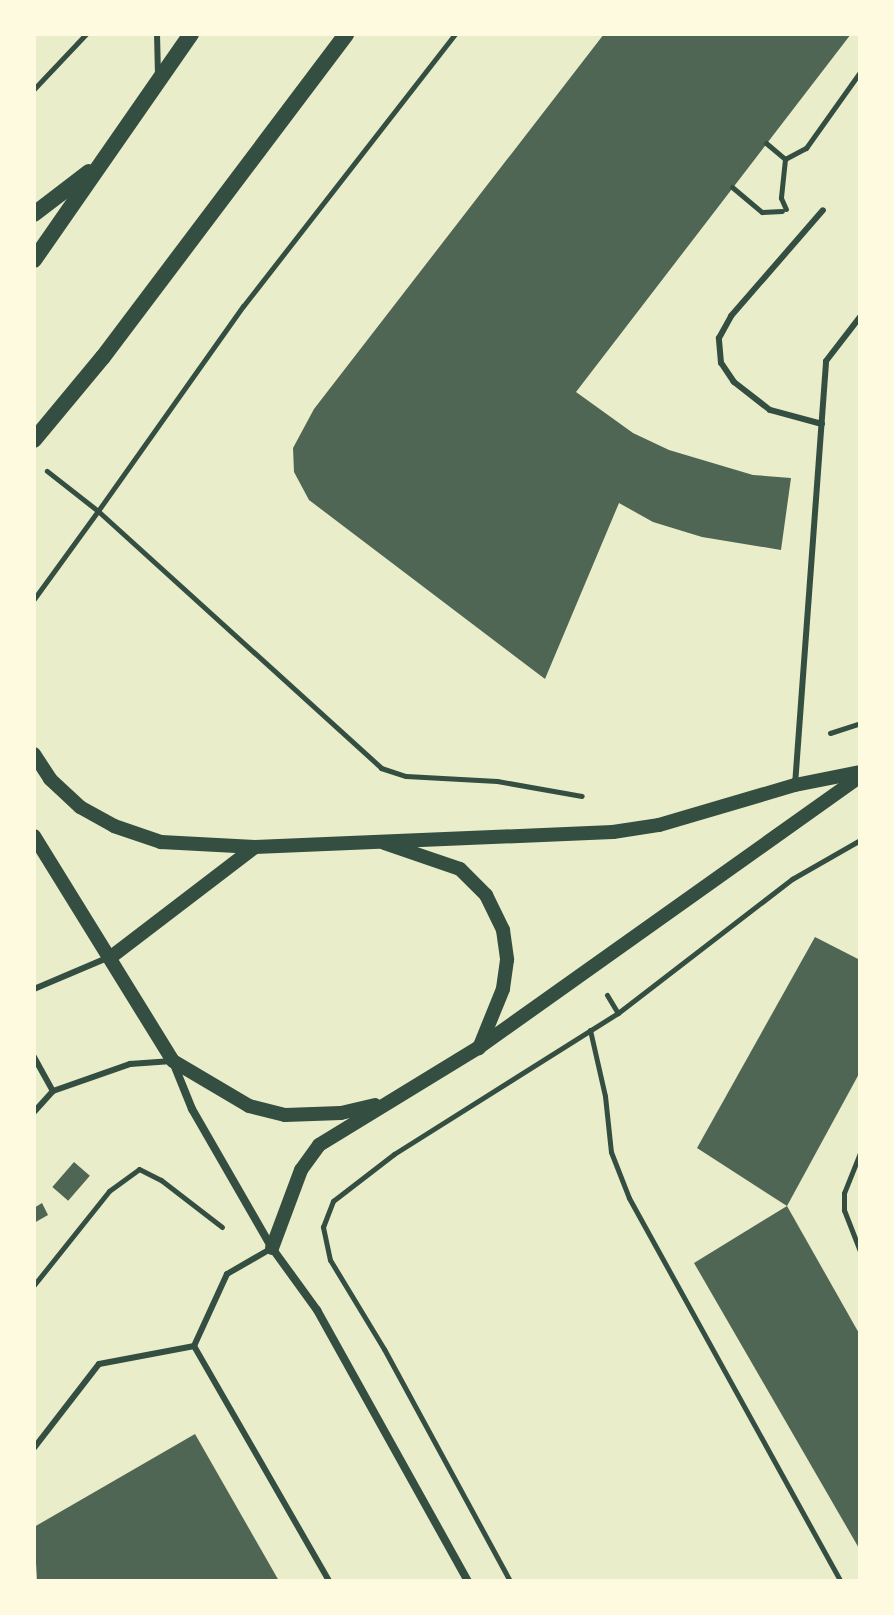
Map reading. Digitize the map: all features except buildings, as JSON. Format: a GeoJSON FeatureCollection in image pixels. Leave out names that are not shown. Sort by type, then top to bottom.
{"type":"FeatureCollection","features":[{"type":"Feature","properties":{"kind":"main road"},"geometry":{"type":"LineString","coordinates":[[34,260],[158,77],[191,34]]}},
{"type":"Feature","properties":{"kind":"main road"},"geometry":{"type":"LineString","coordinates":[[34,440],[103,357],[346,34]]}},
{"type":"Feature","properties":{"kind":"main road"},"geometry":{"type":"LineString","coordinates":[[34,214],[100,163]]}},
{"type":"Feature","properties":{"kind":"street"},"geometry":{"type":"LineString","coordinates":[[34,754],[50,779],[80,807],[114,826],[161,842],[255,847],[613,832],[703,814],[795,785],[860,775]]}},
{"type":"Feature","properties":{"kind":"street"},"geometry":{"type":"LineString","coordinates":[[272,1248],[301,1170],[319,1145],[478,1048],[860,775]]}},
{"type":"Feature","properties":{"kind":"street"},"geometry":{"type":"LineString","coordinates":[[34,836],[173,1061],[192,1109],[272,1248],[317,1310],[468,1581]]}},
{"type":"Feature","properties":{"kind":"street"},"geometry":{"type":"LineString","coordinates":[[376,840],[460,869],[486,895],[503,930],[507,960],[503,989],[478,1048]]}},
{"type":"Feature","properties":{"kind":"street"},"geometry":{"type":"LineString","coordinates":[[111,957],[255,847]]}},
{"type":"Feature","properties":{"kind":"street"},"geometry":{"type":"LineString","coordinates":[[173,1061],[249,1106],[285,1115],[341,1113],[391,1101]]}},
{"type":"Feature","properties":{"kind":"lane"},"geometry":{"type":"LineString","coordinates":[[157,34],[158,77]]}},
{"type":"Feature","properties":{"kind":"lane"},"geometry":{"type":"LineString","coordinates":[[822,424],[770,410],[734,382],[721,363],[719,338],[731,316],[823,210]]}},
{"type":"Feature","properties":{"kind":"lane"},"geometry":{"type":"LineString","coordinates":[[795,785],[826,361],[860,317]]}},
{"type":"Feature","properties":{"kind":"lane"},"geometry":{"type":"LineString","coordinates":[[34,989],[111,957]]}},
{"type":"Feature","properties":{"kind":"lane"},"geometry":{"type":"LineString","coordinates":[[34,1057],[53,1091]]}},
{"type":"Feature","properties":{"kind":"lane"},"geometry":{"type":"LineString","coordinates":[[34,1112],[53,1091],[130,1064],[173,1061]]}},
{"type":"Feature","properties":{"kind":"lane"},"geometry":{"type":"LineString","coordinates":[[194,1346],[227,1274],[272,1248]]}},
{"type":"Feature","properties":{"kind":"lane"},"geometry":{"type":"LineString","coordinates":[[34,1448],[99,1364],[194,1346]]}},
{"type":"Feature","properties":{"kind":"lane"},"geometry":{"type":"LineString","coordinates":[[194,1346],[329,1581]]}},
{"type":"Feature","properties":{"kind":"path"},"geometry":{"type":"LineString","coordinates":[[34,89],[86,34]]}},
{"type":"Feature","properties":{"kind":"path"},"geometry":{"type":"LineString","coordinates":[[34,599],[243,306],[455,34]]}},
{"type":"Feature","properties":{"kind":"path"},"geometry":{"type":"LineString","coordinates":[[785,159],[806,148],[860,72]]}},
{"type":"Feature","properties":{"kind":"path"},"geometry":{"type":"LineString","coordinates":[[766,143],[785,159]]}},
{"type":"Feature","properties":{"kind":"path"},"geometry":{"type":"LineString","coordinates":[[732,187],[762,212],[788,211],[781,198],[785,159]]}},
{"type":"Feature","properties":{"kind":"path"},"geometry":{"type":"LineString","coordinates":[[46,470],[98,511],[381,768],[406,776],[497,781],[585,796]]}},
{"type":"Feature","properties":{"kind":"path"},"geometry":{"type":"LineString","coordinates":[[799,744],[860,723]]}},
{"type":"Feature","properties":{"kind":"path"},"geometry":{"type":"LineString","coordinates":[[510,1581],[384,1349],[330,1260],[323,1227],[333,1201],[394,1154],[618,1013],[792,879],[860,840]]}},
{"type":"Feature","properties":{"kind":"path"},"geometry":{"type":"LineString","coordinates":[[590,1030],[605,1096],[611,1152],[629,1198],[840,1581]]}},
{"type":"Feature","properties":{"kind":"path"},"geometry":{"type":"LineString","coordinates":[[860,1153],[844,1193],[844,1210],[860,1251]]}},
{"type":"Feature","properties":{"kind":"path"},"geometry":{"type":"LineString","coordinates":[[34,1285],[109,1191],[139,1169],[161,1180],[218,1226],[272,1248]]}}]}
